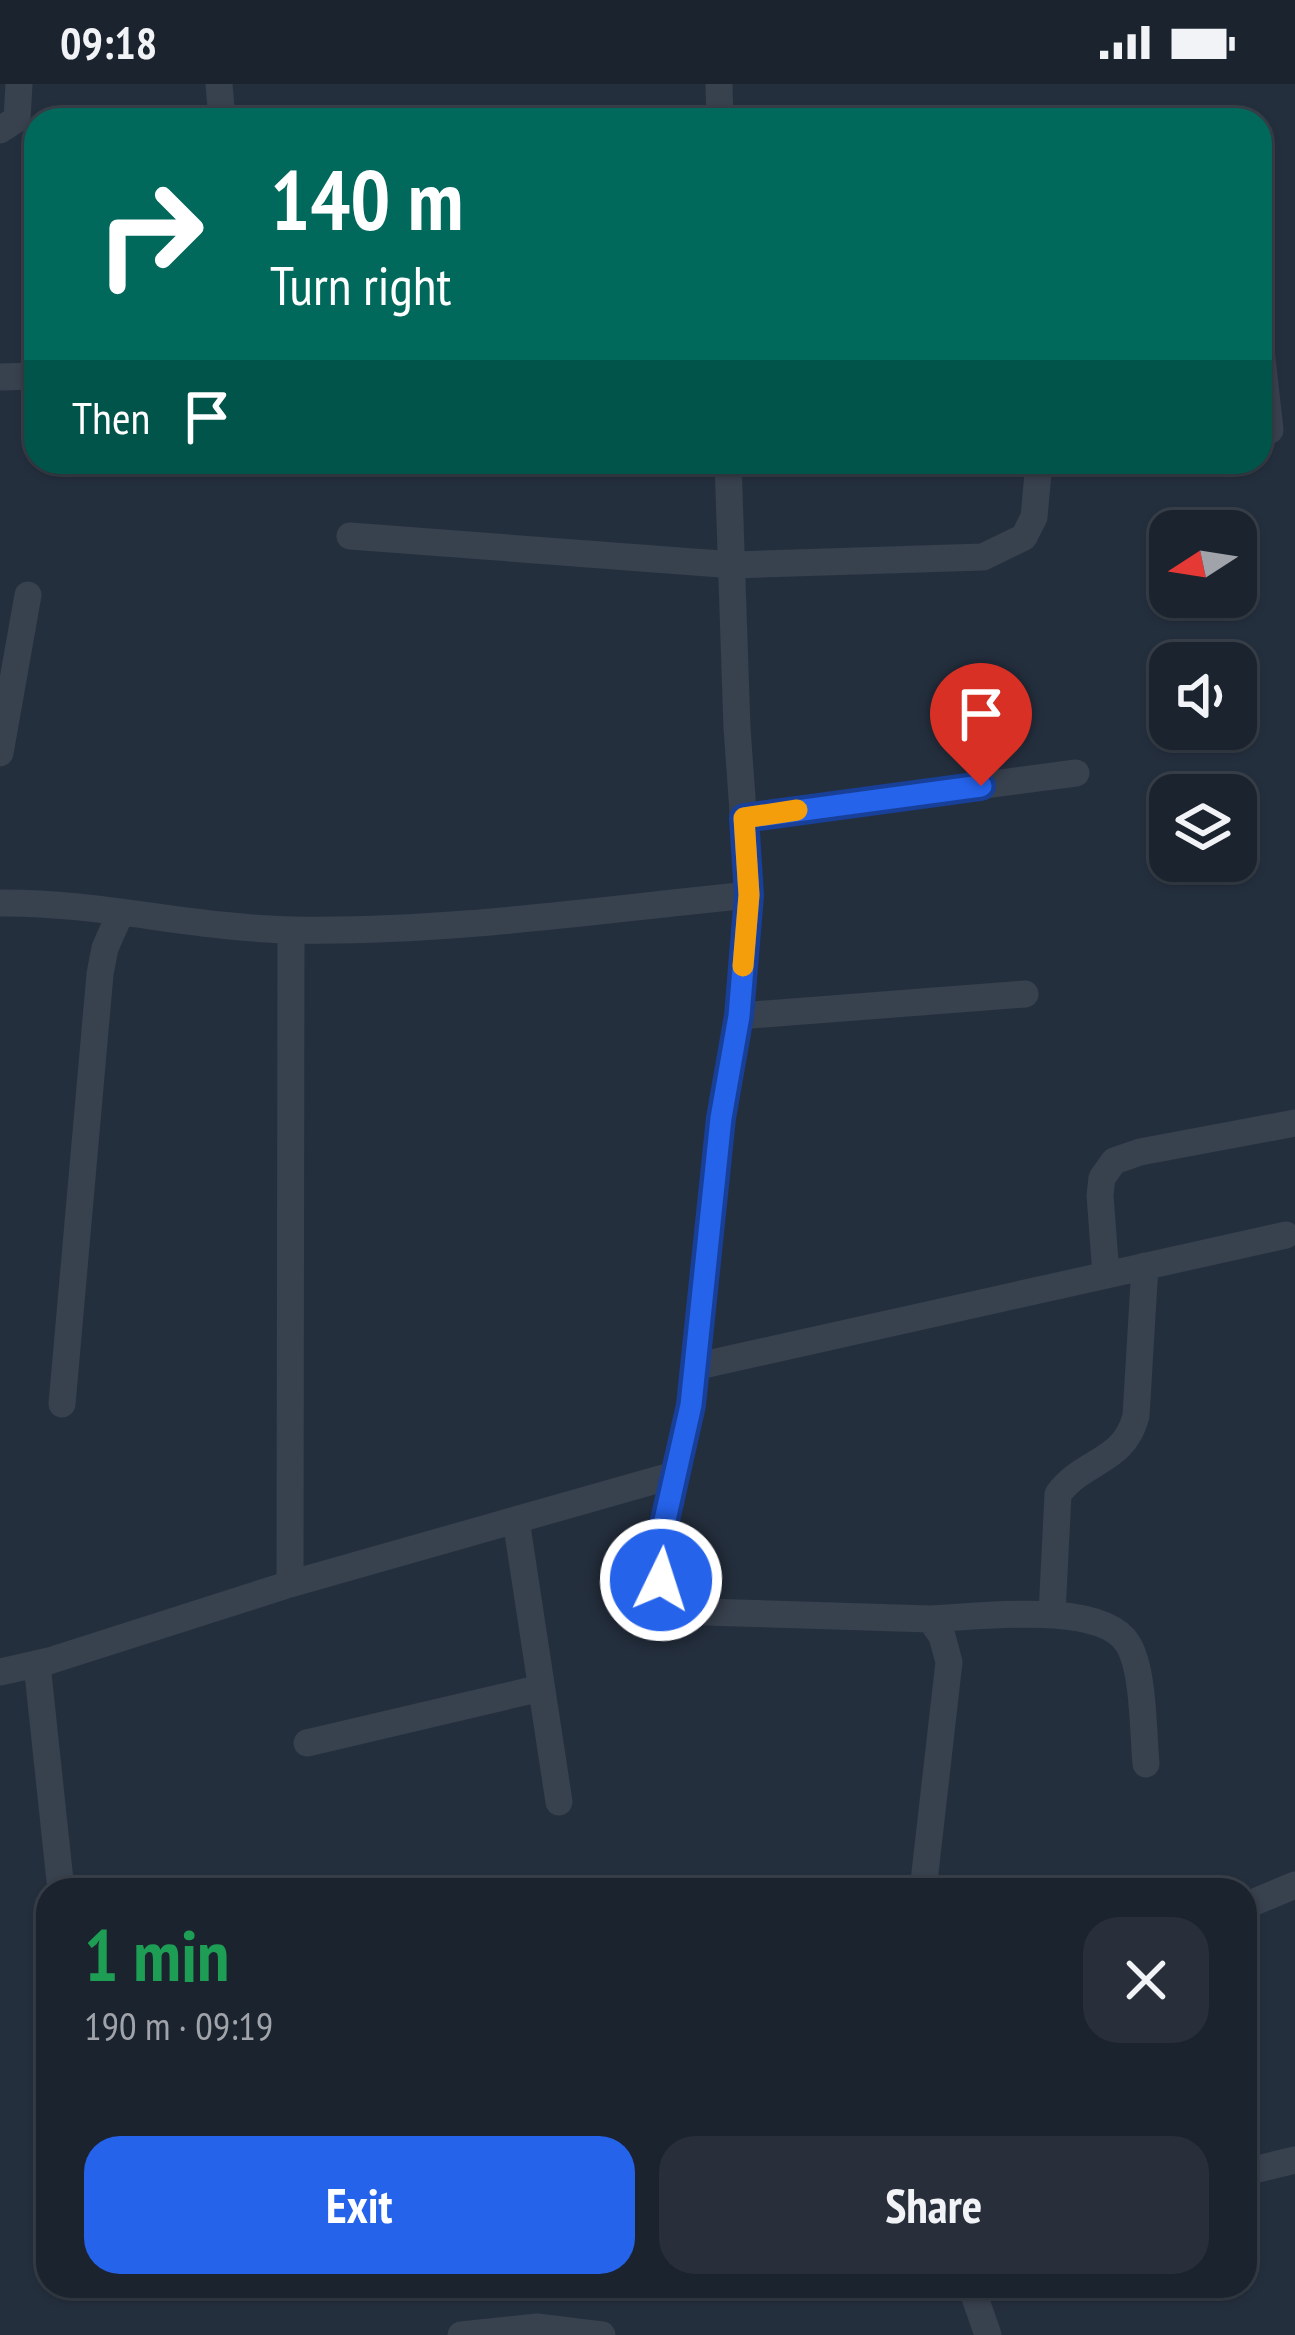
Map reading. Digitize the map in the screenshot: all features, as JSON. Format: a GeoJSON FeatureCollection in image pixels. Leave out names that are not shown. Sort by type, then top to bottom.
{"type":"FeatureCollection","features":[{"type":"Feature","properties":{"kind":"street"},"geometry":{"type":"LineString","coordinates":[[0,130],[17,118],[19,84]]}},
{"type":"Feature","properties":{"kind":"street"},"geometry":{"type":"LineString","coordinates":[[729,474],[749,895],[739,1016],[721,1118],[691,1405],[658,1558],[661,1580],[674,1601],[704,1612],[930,1618],[1052,1614],[1107,1627],[1126,1640],[1134,1659],[1146,1764]]}},
{"type":"Feature","properties":{"kind":"street"},"geometry":{"type":"LineString","coordinates":[[350,536],[734,565],[982,557],[1024,537],[1034,517],[1039,474]]}},
{"type":"Feature","properties":{"kind":"street"},"geometry":{"type":"LineString","coordinates":[[0,753],[28,595]]}},
{"type":"Feature","properties":{"kind":"street"},"geometry":{"type":"LineString","coordinates":[[744,818],[1076,773]]}},
{"type":"Feature","properties":{"kind":"street"},"geometry":{"type":"LineString","coordinates":[[0,903],[292,930],[427,926],[749,895]]}},
{"type":"Feature","properties":{"kind":"street"},"geometry":{"type":"LineString","coordinates":[[62,1404],[100,974],[104,948],[120,914]]}},
{"type":"Feature","properties":{"kind":"street"},"geometry":{"type":"LineString","coordinates":[[290,1584],[292,930]]}},
{"type":"Feature","properties":{"kind":"street"},"geometry":{"type":"LineString","coordinates":[[739,1016],[1025,994]]}},
{"type":"Feature","properties":{"kind":"street"},"geometry":{"type":"LineString","coordinates":[[1106,1275],[1100,1195],[1102,1178],[1114,1162],[1140,1152],[1295,1123]]}},
{"type":"Feature","properties":{"kind":"street"},"geometry":{"type":"LineString","coordinates":[[694,1367],[1286,1235]]}},
{"type":"Feature","properties":{"kind":"street"},"geometry":{"type":"LineString","coordinates":[[1052,1614],[1058,1494],[1068,1481],[1121,1448],[1131,1435],[1145,1266]]}},
{"type":"Feature","properties":{"kind":"street"},"geometry":{"type":"LineString","coordinates":[[0,1672],[674,1475]]}},
{"type":"Feature","properties":{"kind":"street"},"geometry":{"type":"LineString","coordinates":[[516,1520],[559,1802]]}},
{"type":"Feature","properties":{"kind":"street"},"geometry":{"type":"LineString","coordinates":[[924,1878],[949,1662],[942,1636],[930,1618]]}},
{"type":"Feature","properties":{"kind":"street"},"geometry":{"type":"LineString","coordinates":[[37,1664],[60,1878]]}},
{"type":"Feature","properties":{"kind":"street"},"geometry":{"type":"LineString","coordinates":[[308,1743],[541,1688]]}},
{"type":"Feature","properties":{"kind":"street"},"geometry":{"type":"LineString","coordinates":[[1257,1901],[1295,1885]]}},
{"type":"Feature","properties":{"kind":"street"},"geometry":{"type":"LineString","coordinates":[[1257,2169],[1295,2159]]}},
{"type":"Feature","properties":{"kind":"street"},"geometry":{"type":"LineString","coordinates":[[975,2298],[987,2335]]}},
{"type":"Feature","properties":{"kind":"street"},"geometry":{"type":"LineString","coordinates":[[461,2335],[537,2327],[602,2335]]}},
{"type":"Feature","properties":{"kind":"slow traffic"},"geometry":{"type":"LineString","coordinates":[[743,966],[749,895],[744,818],[797,810]]}},
{"type":"Feature","properties":{"kind":"route"},"geometry":{"type":"LineString","coordinates":[[661,1580],[658,1558],[691,1405],[721,1118],[739,1016],[749,895],[744,818],[981,786]]}}]}
